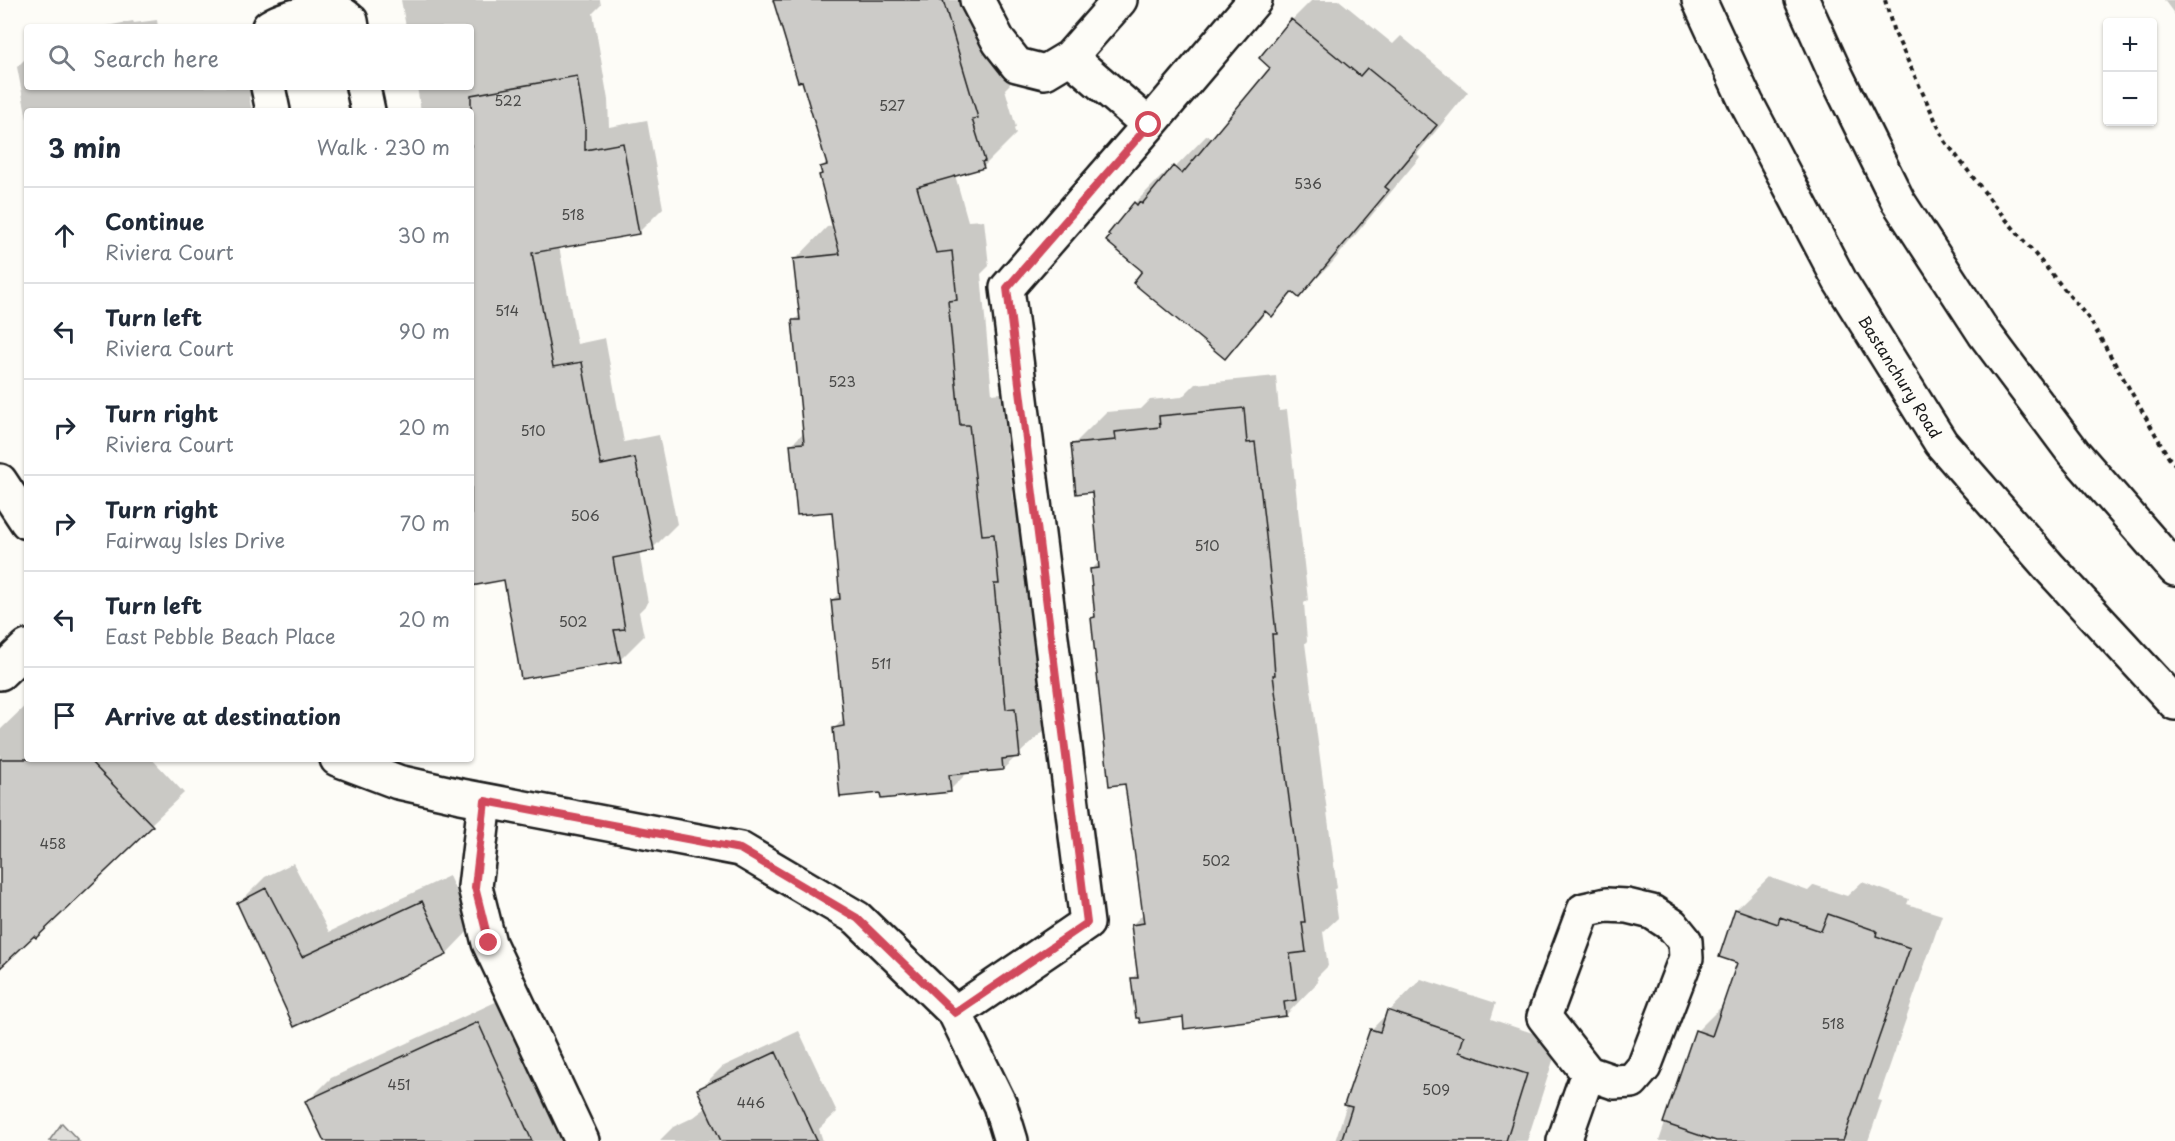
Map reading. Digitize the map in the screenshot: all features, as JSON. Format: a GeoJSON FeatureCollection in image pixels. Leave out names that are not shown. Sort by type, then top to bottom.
{"type":"FeatureCollection","features":[{"type":"Feature","properties":{"kind":"street"},"geometry":{"type":"LineString","coordinates":[[977,0],[999,42],[1017,65],[1045,72],[1070,57],[1120,0]]}},
{"type":"Feature","properties":{"kind":"street"},"geometry":{"type":"LineString","coordinates":[[955,1013],[1087,923],[1007,288],[1255,0]]}},
{"type":"Feature","properties":{"kind":"street","name":"Bastanchury Road"},"geometry":{"type":"LineString","coordinates":[[1699,0],[1746,102],[1840,281],[1941,442],[2050,568],[2175,703]]}},
{"type":"Feature","properties":{"kind":"street"},"geometry":{"type":"LineString","coordinates":[[1802,0],[1898,201],[1984,333],[2073,453],[2175,569]]}},
{"type":"Feature","properties":{"kind":"street"},"geometry":{"type":"LineString","coordinates":[[274,24],[327,10],[339,12],[351,21],[352,24]]}},
{"type":"Feature","properties":{"kind":"street"},"geometry":{"type":"LineString","coordinates":[[1070,57],[1149,125]]}},
{"type":"Feature","properties":{"kind":"street"},"geometry":{"type":"LineString","coordinates":[[269,90],[272,108]]}},
{"type":"Feature","properties":{"kind":"street"},"geometry":{"type":"LineString","coordinates":[[364,90],[367,108]]}},
{"type":"Feature","properties":{"kind":"street"},"geometry":{"type":"LineString","coordinates":[[0,482],[24,518]]}},
{"type":"Feature","properties":{"kind":"street"},"geometry":{"type":"LineString","coordinates":[[0,673],[24,650]]}},
{"type":"Feature","properties":{"kind":"street"},"geometry":{"type":"LineString","coordinates":[[354,762],[401,770],[485,801],[740,849],[857,918],[955,1013],[1000,1105],[1011,1141]]}},
{"type":"Feature","properties":{"kind":"street"},"geometry":{"type":"LineString","coordinates":[[485,801],[475,887],[489,943],[582,1141]]}},
{"type":"Feature","properties":{"kind":"street"},"geometry":{"type":"LineString","coordinates":[[1606,905],[1627,906],[1652,912],[1672,925],[1685,941],[1686,958],[1644,1067],[1632,1081],[1614,1082],[1588,1073],[1544,1017],[1584,910],[1606,905]]}},
{"type":"Feature","properties":{"kind":"street"},"geometry":{"type":"LineString","coordinates":[[1564,1141],[1588,1073]]}},
{"type":"Feature","properties":{"kind":"path"},"geometry":{"type":"LineString","coordinates":[[1885,0],[1893,29],[1945,141],[1999,211],[2090,320],[2169,458],[2175,464]]}},
{"type":"Feature","properties":{"kind":"shaded area"},"geometry":{"type":"Polygon","coordinates":[[[62,1123],[79,1141],[49,1141],[62,1123]]]}},
{"type":"Feature","properties":{"kind":"building"},"geometry":{"type":"Polygon","coordinates":[[[773,0],[943,0],[978,118],[972,119],[985,161],[982,162],[984,168],[917,187],[936,253],[952,251],[957,300],[948,301],[960,425],[969,425],[982,535],[994,534],[999,584],[994,584],[1006,709],[1015,708],[1020,757],[1002,759],[1003,770],[949,775],[951,792],[881,799],[880,793],[840,797],[833,728],[844,726],[831,600],[840,599],[832,512],[797,515],[790,444],[804,443],[792,320],[800,320],[793,259],[840,254],[819,175],[822,174],[820,167],[827,165],[802,81],[798,82],[773,0]]]}},
{"type":"Feature","properties":{"kind":"building"},"geometry":{"type":"Polygon","coordinates":[[[1291,19],[1360,76],[1367,68],[1437,125],[1385,187],[1389,190],[1299,298],[1292,292],[1272,317],[1265,311],[1225,359],[1133,283],[1142,271],[1106,241],[1110,236],[1108,234],[1134,202],[1137,205],[1139,202],[1142,204],[1173,166],[1182,174],[1270,68],[1259,58],[1291,19]]]}},
{"type":"Feature","properties":{"kind":"building"},"geometry":{"type":"Polygon","coordinates":[[[577,76],[585,125],[585,150],[623,143],[639,234],[532,253],[553,367],[582,362],[601,465],[635,458],[654,550],[613,558],[625,629],[614,630],[621,662],[521,679],[504,580],[474,585],[474,108],[471,108],[471,95],[577,76]]]}},
{"type":"Feature","properties":{"kind":"building"},"geometry":{"type":"Polygon","coordinates":[[[1244,408],[1247,443],[1255,442],[1266,536],[1276,634],[1272,634],[1275,675],[1273,675],[1305,922],[1302,922],[1306,952],[1290,954],[1296,1000],[1284,1002],[1286,1016],[1184,1029],[1183,1017],[1140,1023],[1139,1018],[1136,1018],[1131,978],[1138,978],[1131,925],[1144,923],[1125,784],[1109,786],[1091,618],[1095,617],[1090,569],[1099,568],[1092,492],[1076,494],[1071,444],[1116,440],[1115,432],[1160,427],[1159,416],[1244,408]]]}},
{"type":"Feature","properties":{"kind":"building"},"geometry":{"type":"Polygon","coordinates":[[[0,759],[24,759],[24,762],[91,762],[153,826],[36,938],[34,936],[0,968],[0,759]]]}},
{"type":"Feature","properties":{"kind":"building"},"geometry":{"type":"Polygon","coordinates":[[[266,888],[302,957],[422,901],[447,955],[294,1027],[237,903],[266,888]]]}},
{"type":"Feature","properties":{"kind":"building"},"geometry":{"type":"Polygon","coordinates":[[[1735,909],[1778,924],[1780,917],[1821,931],[1828,914],[1877,931],[1876,936],[1910,948],[1843,1141],[1716,1141],[1663,1123],[1695,1030],[1712,1036],[1737,963],[1719,957],[1735,909]]]}},
{"type":"Feature","properties":{"kind":"building"},"geometry":{"type":"Polygon","coordinates":[[[1387,1010],[1464,1036],[1459,1052],[1527,1074],[1506,1141],[1341,1141],[1352,1107],[1344,1105],[1370,1029],[1380,1032],[1387,1010]]]}},
{"type":"Feature","properties":{"kind":"building"},"geometry":{"type":"Polygon","coordinates":[[[478,1022],[532,1141],[324,1141],[305,1101],[478,1022]]]}},
{"type":"Feature","properties":{"kind":"building"},"geometry":{"type":"Polygon","coordinates":[[[776,1052],[817,1141],[721,1141],[697,1089],[776,1052]]]}},
{"type":"Feature","properties":{"kind":"route"},"geometry":{"type":"LineString","coordinates":[[489,943],[475,887],[485,801],[740,849],[857,918],[955,1013],[1087,923],[1007,288],[1149,125]]}}]}
